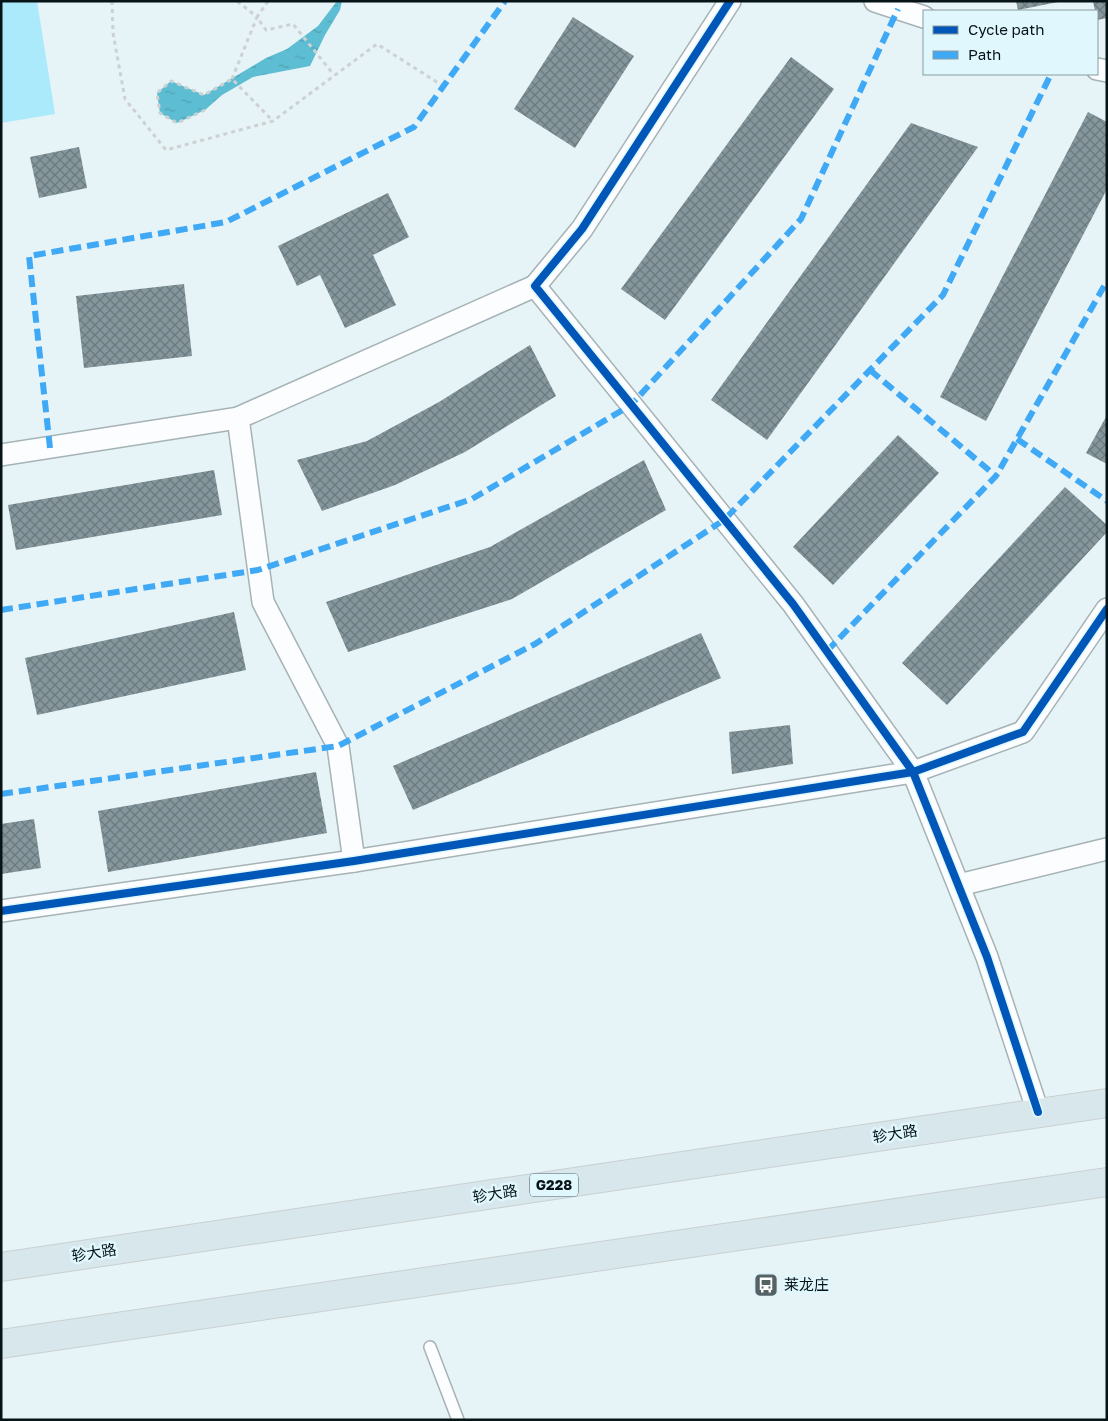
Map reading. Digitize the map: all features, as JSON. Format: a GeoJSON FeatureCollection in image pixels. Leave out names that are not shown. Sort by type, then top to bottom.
{"type":"FeatureCollection","features":[{"type":"Feature","properties":{"kind":"highway","name":"轸大路"},"geometry":{"type":"LineString","coordinates":[[1,1267],[1107,1103]]}},
{"type":"Feature","properties":{"kind":"highway"},"geometry":{"type":"LineString","coordinates":[[1,1344],[1107,1182]]}},
{"type":"Feature","properties":{"kind":"street"},"geometry":{"type":"LineString","coordinates":[[1,455],[238,418],[535,286],[582,229],[730,1]]}},
{"type":"Feature","properties":{"kind":"street"},"geometry":{"type":"LineString","coordinates":[[875,1],[923,17]]}},
{"type":"Feature","properties":{"kind":"street"},"geometry":{"type":"LineString","coordinates":[[535,286],[793,604],[913,772],[987,957],[1038,1112]]}},
{"type":"Feature","properties":{"kind":"street"},"geometry":{"type":"LineString","coordinates":[[238,418],[263,602],[338,746],[354,861]]}},
{"type":"Feature","properties":{"kind":"street"},"geometry":{"type":"LineString","coordinates":[[1,910],[354,861],[913,772],[1023,732],[1107,609]]}},
{"type":"Feature","properties":{"kind":"street"},"geometry":{"type":"LineString","coordinates":[[959,885],[1107,849]]}},
{"type":"Feature","properties":{"kind":"lane"},"geometry":{"type":"LineString","coordinates":[[430,1347],[458,1420]]}},
{"type":"Feature","properties":{"kind":"path"},"geometry":{"type":"LineString","coordinates":[[112,1],[113,33],[125,99],[166,150],[273,121],[377,44],[443,86]]}},
{"type":"Feature","properties":{"kind":"path"},"geometry":{"type":"LineString","coordinates":[[238,1],[257,17],[266,30],[293,24],[334,75]]}},
{"type":"Feature","properties":{"kind":"path"},"geometry":{"type":"LineString","coordinates":[[205,110],[177,122],[160,113],[157,93],[171,81],[204,95],[232,79],[257,17],[268,1]]}},
{"type":"Feature","properties":{"kind":"path"},"geometry":{"type":"LineString","coordinates":[[232,79],[273,121]]}},
{"type":"Feature","properties":{"kind":"shaded area"},"geometry":{"type":"Polygon","coordinates":[[[1,1],[37,1],[55,114],[1,123],[1,1]]]}},
{"type":"Feature","properties":{"kind":"water"},"geometry":{"type":"Polygon","coordinates":[[[337,1],[342,1],[340,10],[310,66],[253,77],[222,95],[205,110],[177,123],[160,113],[157,93],[171,81],[204,95],[266,58],[287,49],[318,26],[337,1]]]}},
{"type":"Feature","properties":{"kind":"building"},"geometry":{"type":"Polygon","coordinates":[[[1016,1],[1058,1],[1058,2],[1018,10],[1016,1]]]}},
{"type":"Feature","properties":{"kind":"building"},"geometry":{"type":"Polygon","coordinates":[[[1093,1],[1107,1],[1107,18],[1098,20],[1098,10],[1095,10],[1093,1]]]}},
{"type":"Feature","properties":{"kind":"building"},"geometry":{"type":"Polygon","coordinates":[[[573,17],[634,56],[575,148],[514,109],[573,17]]]}},
{"type":"Feature","properties":{"kind":"building"},"geometry":{"type":"Polygon","coordinates":[[[791,57],[834,89],[665,320],[621,289],[791,57]]]}},
{"type":"Feature","properties":{"kind":"building"},"geometry":{"type":"Polygon","coordinates":[[[1088,112],[1107,122],[1107,189],[986,421],[940,397],[1088,112]]]}},
{"type":"Feature","properties":{"kind":"building"},"geometry":{"type":"Polygon","coordinates":[[[911,123],[978,147],[767,440],[711,400],[911,123]]]}},
{"type":"Feature","properties":{"kind":"building"},"geometry":{"type":"Polygon","coordinates":[[[79,147],[87,188],[39,198],[30,157],[79,147]]]}},
{"type":"Feature","properties":{"kind":"building"},"geometry":{"type":"Polygon","coordinates":[[[388,193],[409,237],[373,255],[396,305],[345,328],[320,275],[297,286],[278,246],[388,193]]]}},
{"type":"Feature","properties":{"kind":"building"},"geometry":{"type":"Polygon","coordinates":[[[184,284],[192,356],[84,368],[76,296],[184,284]]]}},
{"type":"Feature","properties":{"kind":"building"},"geometry":{"type":"Polygon","coordinates":[[[530,345],[556,396],[465,452],[395,485],[322,511],[297,460],[367,441],[439,402],[530,345]]]}},
{"type":"Feature","properties":{"kind":"building"},"geometry":{"type":"Polygon","coordinates":[[[1107,415],[1107,464],[1086,453],[1107,415]]]}},
{"type":"Feature","properties":{"kind":"building"},"geometry":{"type":"Polygon","coordinates":[[[898,435],[939,473],[833,585],[793,547],[898,435]]]}},
{"type":"Feature","properties":{"kind":"building"},"geometry":{"type":"Polygon","coordinates":[[[644,460],[666,510],[512,599],[348,652],[326,602],[490,547],[644,460]]]}},
{"type":"Feature","properties":{"kind":"building"},"geometry":{"type":"Polygon","coordinates":[[[214,470],[222,515],[16,550],[8,505],[214,470]]]}},
{"type":"Feature","properties":{"kind":"building"},"geometry":{"type":"Polygon","coordinates":[[[1065,487],[1107,525],[1107,532],[947,705],[902,663],[1065,487]]]}},
{"type":"Feature","properties":{"kind":"building"},"geometry":{"type":"Polygon","coordinates":[[[234,612],[246,670],[37,715],[25,658],[234,612]]]}},
{"type":"Feature","properties":{"kind":"building"},"geometry":{"type":"Polygon","coordinates":[[[701,633],[721,678],[413,810],[393,766],[701,633]]]}},
{"type":"Feature","properties":{"kind":"building"},"geometry":{"type":"Polygon","coordinates":[[[790,725],[793,764],[732,774],[729,732],[790,725]]]}},
{"type":"Feature","properties":{"kind":"building"},"geometry":{"type":"Polygon","coordinates":[[[316,772],[327,833],[108,872],[98,811],[316,772]]]}},
{"type":"Feature","properties":{"kind":"building"},"geometry":{"type":"Polygon","coordinates":[[[34,819],[41,868],[1,874],[1,824],[34,819]]]}},
{"type":"Feature","properties":{"kind":"marked path"},"geometry":{"type":"LineString","coordinates":[[50,448],[29,256],[226,222],[414,127],[505,1]]}},
{"type":"Feature","properties":{"kind":"marked path"},"geometry":{"type":"LineString","coordinates":[[1,610],[258,570],[472,499],[631,405],[801,219],[898,9]]}},
{"type":"Feature","properties":{"kind":"marked path"},"geometry":{"type":"LineString","coordinates":[[1,794],[338,746],[535,644],[724,520],[943,295],[1051,75]]}},
{"type":"Feature","properties":{"kind":"marked path"},"geometry":{"type":"LineString","coordinates":[[827,651],[996,476],[1107,281]]}},
{"type":"Feature","properties":{"kind":"marked path"},"geometry":{"type":"LineString","coordinates":[[870,370],[996,476]]}},
{"type":"Feature","properties":{"kind":"marked path"},"geometry":{"type":"LineString","coordinates":[[1017,439],[1107,501]]}},
{"type":"Feature","properties":{"kind":"cycle path"},"geometry":{"type":"LineString","coordinates":[[730,1],[582,229],[535,286],[793,604],[913,772],[987,957],[1038,1112]]}},
{"type":"Feature","properties":{"kind":"cycle path"},"geometry":{"type":"LineString","coordinates":[[1,911],[354,861],[913,772],[1023,732],[1107,609]]}},
{"type":"Feature","properties":{"kind":"place","name":"莱龙庄"},"geometry":{"type":"Point","coordinates":[766,1285]}}]}
